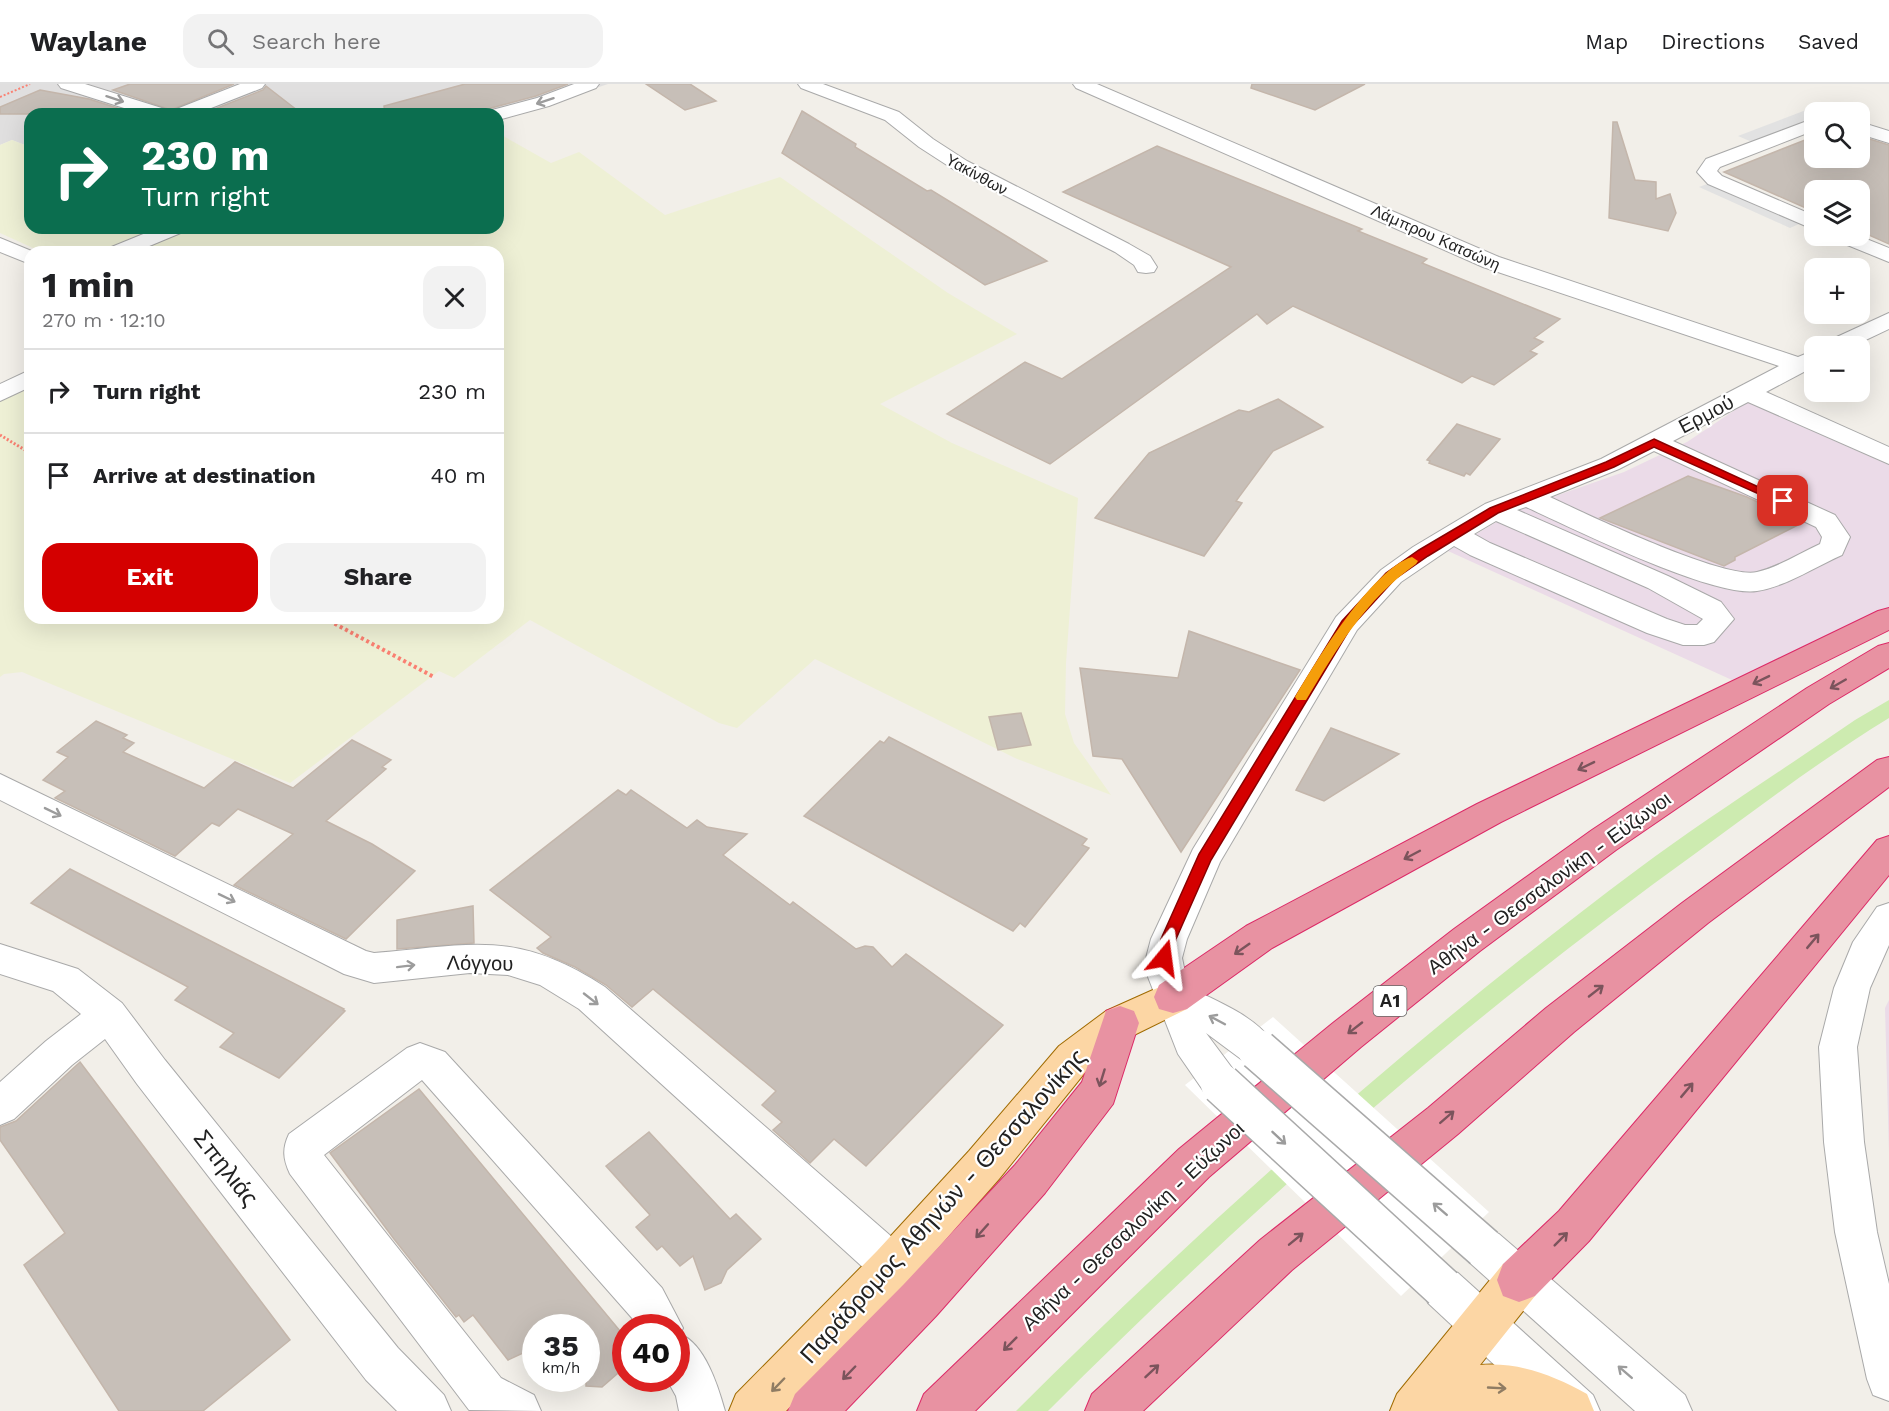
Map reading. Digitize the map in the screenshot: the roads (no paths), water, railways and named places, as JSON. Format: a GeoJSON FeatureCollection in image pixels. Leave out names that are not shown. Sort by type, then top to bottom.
{"type":"FeatureCollection","features":[{"type":"Feature","properties":{"kind":"highway"},"geometry":{"type":"LineString","coordinates":[[1173,997],[1259,937],[1489,813],[1889,618]]}},
{"type":"Feature","properties":{"kind":"highway","name":"Αθήνα - Θεσσαλονίκη - Εύζωνοι"},"geometry":{"type":"LineString","coordinates":[[941,1411],[1194,1163],[1356,1027],[1467,940],[1613,834],[1808,702],[1889,654]]}},
{"type":"Feature","properties":{"kind":"highway"},"geometry":{"type":"LineString","coordinates":[[1110,1411],[1276,1255],[1443,1121],[1560,1020],[1695,913],[1889,769]]}},
{"type":"Feature","properties":{"kind":"highway"},"geometry":{"type":"LineString","coordinates":[[1520,1280],[1574,1226],[1889,850]]}},
{"type":"Feature","properties":{"kind":"highway"},"geometry":{"type":"LineString","coordinates":[[812,1411],[920,1300],[1030,1179],[1099,1090],[1120,1023]]}},
{"type":"Feature","properties":{"kind":"main road","name":"Παράδρομος Αθηνών - Θεσσαλονίκης"},"geometry":{"type":"LineString","coordinates":[[753,1411],[892,1266],[984,1165],[1073,1058],[1120,1023],[1173,997]]}},
{"type":"Feature","properties":{"kind":"main road"},"geometry":{"type":"LineString","coordinates":[[1417,1407],[1520,1280]]}},
{"type":"Feature","properties":{"kind":"main road"},"geometry":{"type":"LineString","coordinates":[[1417,1407],[1456,1390],[1498,1387],[1542,1395],[1570,1411]]}},
{"type":"Feature","properties":{"kind":"street"},"geometry":{"type":"LineString","coordinates":[[67,84],[143,108]]}},
{"type":"Feature","properties":{"kind":"street"},"geometry":{"type":"LineString","coordinates":[[195,108],[256,84]]}},
{"type":"Feature","properties":{"kind":"street"},"geometry":{"type":"LineString","coordinates":[[504,112],[543,102],[590,84]]}},
{"type":"Feature","properties":{"kind":"street","name":"Υακίνθων"},"geometry":{"type":"LineString","coordinates":[[807,84],[892,116],[926,144],[960,165],[1122,248],[1142,261],[1146,267]]}},
{"type":"Feature","properties":{"kind":"street","name":"Λάμπρου Κατσώνη"},"geometry":{"type":"LineString","coordinates":[[1082,84],[1491,262],[1804,360]]}},
{"type":"Feature","properties":{"kind":"street"},"geometry":{"type":"LineString","coordinates":[[1804,128],[1713,163],[1707,172],[1715,180],[1804,219]]}},
{"type":"Feature","properties":{"kind":"street"},"geometry":{"type":"LineString","coordinates":[[1870,131],[1889,137]]}},
{"type":"Feature","properties":{"kind":"street"},"geometry":{"type":"LineString","coordinates":[[131,246],[161,234]]}},
{"type":"Feature","properties":{"kind":"street"},"geometry":{"type":"LineString","coordinates":[[0,244],[24,255]]}},
{"type":"Feature","properties":{"kind":"street"},"geometry":{"type":"LineString","coordinates":[[1866,246],[1889,256]]}},
{"type":"Feature","properties":{"kind":"street"},"geometry":{"type":"LineString","coordinates":[[1856,336],[1889,320]]}},
{"type":"Feature","properties":{"kind":"street","name":"Ερμού"},"geometry":{"type":"LineString","coordinates":[[1577,1411],[1221,1084],[1191,1042],[1166,977],[1164,958],[1182,905],[1205,858],[1281,729],[1346,624],[1391,576],[1494,510],[1610,464],[1804,363]]}},
{"type":"Feature","properties":{"kind":"street"},"geometry":{"type":"LineString","coordinates":[[0,394],[24,381]]}},
{"type":"Feature","properties":{"kind":"street"},"geometry":{"type":"LineString","coordinates":[[1746,392],[1889,456]]}},
{"type":"Feature","properties":{"kind":"street"},"geometry":{"type":"LineString","coordinates":[[1525,496],[1640,547],[1722,577],[1755,583],[1832,549],[1836,537],[1826,521],[1654,442]]}},
{"type":"Feature","properties":{"kind":"street"},"geometry":{"type":"LineString","coordinates":[[1454,534],[1480,549],[1657,626],[1683,635],[1704,635],[1720,619],[1711,609],[1658,582],[1494,510]]}},
{"type":"Feature","properties":{"kind":"street","name":"Λόγγου"},"geometry":{"type":"LineString","coordinates":[[0,786],[357,963],[374,968],[488,959],[526,964],[562,978],[592,998],[892,1266]]}},
{"type":"Feature","properties":{"kind":"street"},"geometry":{"type":"LineString","coordinates":[[1889,917],[1871,942],[1852,988],[1838,1047],[1844,1142],[1856,1232],[1889,1379]]}},
{"type":"Feature","properties":{"kind":"street","name":"Σπηλιάς"},"geometry":{"type":"LineString","coordinates":[[0,958],[65,980],[109,1014],[216,1156],[363,1341],[428,1411]]}},
{"type":"Feature","properties":{"kind":"street"},"geometry":{"type":"LineString","coordinates":[[1173,997],[1228,1026],[1258,1050],[1668,1411]]}},
{"type":"Feature","properties":{"kind":"street"},"geometry":{"type":"LineString","coordinates":[[0,1107],[59,1053],[109,1014]]}},
{"type":"Feature","properties":{"kind":"street"},"geometry":{"type":"LineString","coordinates":[[518,1411],[485,1394],[304,1161],[303,1146],[420,1060],[432,1064],[646,1303],[653,1314]]}},
{"type":"Feature","properties":{"kind":"street"},"geometry":{"type":"LineString","coordinates":[[690,1378],[696,1388],[702,1411]]}}]}
